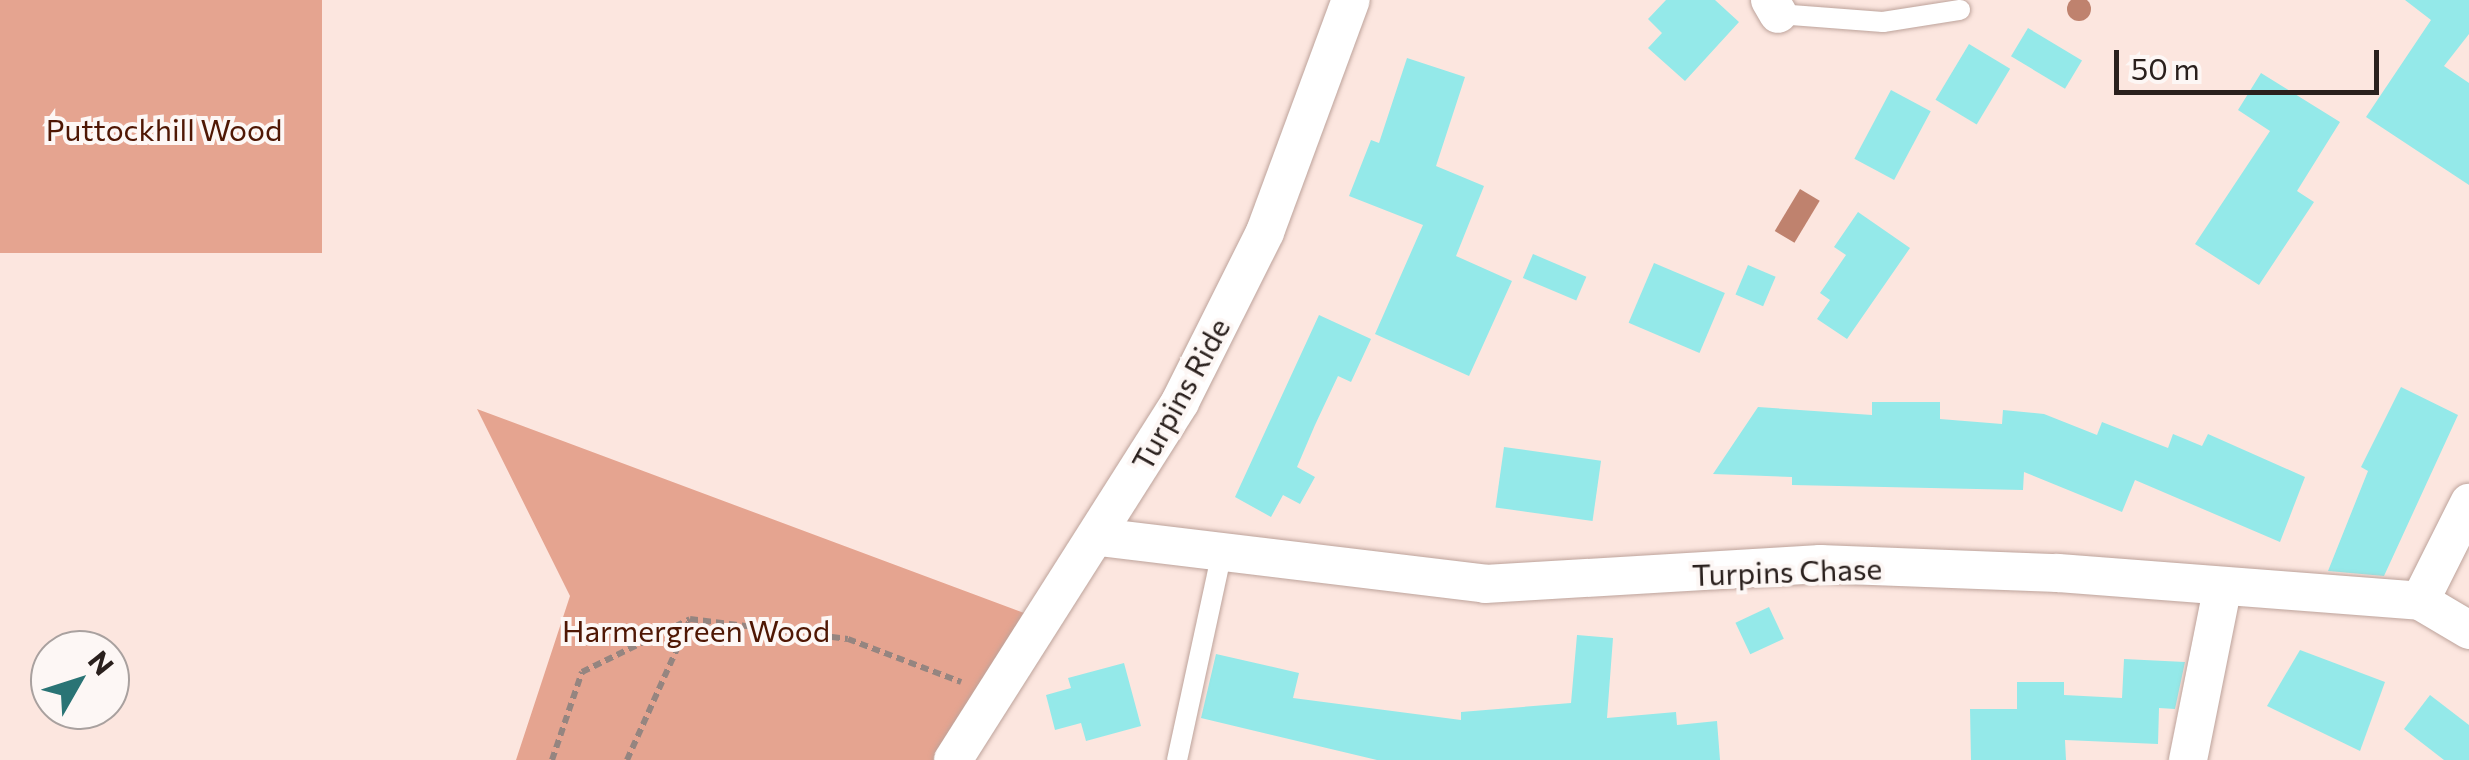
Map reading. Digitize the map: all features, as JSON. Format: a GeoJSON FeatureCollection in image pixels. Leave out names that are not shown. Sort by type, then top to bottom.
{"type":"FeatureCollection","features":[{"type":"Feature","properties":{"kind":"street","name":"Turpins Ride"},"geometry":{"type":"LineString","coordinates":[[952,760],[998,697],[1099,537],[1265,232],[1351,0]]}},
{"type":"Feature","properties":{"kind":"street"},"geometry":{"type":"LineString","coordinates":[[2420,601],[2469,503]]}},
{"type":"Feature","properties":{"kind":"street","name":"Turpins Chase"},"geometry":{"type":"LineString","coordinates":[[1099,537],[1221,556],[1485,584],[1820,564],[2420,601],[2469,630]]}},
{"type":"Feature","properties":{"kind":"street"},"geometry":{"type":"LineString","coordinates":[[2188,760],[2222,590]]}},
{"type":"Feature","properties":{"kind":"lane"},"geometry":{"type":"LineString","coordinates":[[1780,5],[1882,22],[1960,10]]}},
{"type":"Feature","properties":{"kind":"lane"},"geometry":{"type":"LineString","coordinates":[[1178,760],[1221,556]]}},
{"type":"Feature","properties":{"kind":"path"},"geometry":{"type":"LineString","coordinates":[[627,760],[690,618]]}},
{"type":"Feature","properties":{"kind":"path"},"geometry":{"type":"LineString","coordinates":[[552,760],[582,672],[690,618],[848,639],[998,697]]}},
{"type":"Feature","properties":{"kind":"green space","name":"Puttockhill Wood"},"geometry":{"type":"Polygon","coordinates":[[[0,0],[322,0],[322,253],[0,253],[0,0]]]}},
{"type":"Feature","properties":{"kind":"green space","name":"Harmergreen Wood"},"geometry":{"type":"Polygon","coordinates":[[[477,409],[1032,616],[936,760],[516,760],[570,596],[477,409]]]}},
{"type":"Feature","properties":{"kind":"shaded area"},"geometry":{"type":"Polygon","coordinates":[[[2079,-3],[2091,9],[2079,21],[2067,9],[2079,-3]]]}},
{"type":"Feature","properties":{"kind":"shaded area"},"geometry":{"type":"Polygon","coordinates":[[[1800,189],[1820,201],[1794,243],[1775,231],[1800,189]]]}},
{"type":"Feature","properties":{"kind":"building"},"geometry":{"type":"Polygon","coordinates":[[[1666,0],[1715,0],[1739,22],[1685,81],[1648,48],[1662,33],[1648,19],[1666,0]]]}},
{"type":"Feature","properties":{"kind":"building"},"geometry":{"type":"Polygon","coordinates":[[[2405,0],[2469,0],[2469,34],[2444,66],[2469,83],[2469,185],[2366,117],[2431,20],[2405,0]]]}},
{"type":"Feature","properties":{"kind":"building"},"geometry":{"type":"Polygon","coordinates":[[[2028,28],[2082,60],[2065,89],[2011,56],[2028,28]]]}},
{"type":"Feature","properties":{"kind":"building"},"geometry":{"type":"Polygon","coordinates":[[[1969,44],[2010,69],[1977,124],[1936,100],[1969,44]]]}},
{"type":"Feature","properties":{"kind":"building"},"geometry":{"type":"Polygon","coordinates":[[[1407,58],[1465,77],[1436,166],[1484,186],[1456,256],[1512,281],[1469,376],[1375,334],[1423,225],[1349,196],[1371,140],[1379,143],[1407,58]]]}},
{"type":"Feature","properties":{"kind":"building"},"geometry":{"type":"Polygon","coordinates":[[[2261,73],[2340,122],[2297,191],[2314,202],[2259,285],[2195,244],[2270,131],[2238,110],[2261,73]]]}},
{"type":"Feature","properties":{"kind":"building"},"geometry":{"type":"Polygon","coordinates":[[[1891,90],[1931,111],[1894,180],[1854,159],[1891,90]]]}},
{"type":"Feature","properties":{"kind":"building"},"geometry":{"type":"Polygon","coordinates":[[[1858,212],[1910,248],[1847,339],[1817,319],[1830,300],[1820,293],[1846,255],[1834,247],[1858,212]]]}},
{"type":"Feature","properties":{"kind":"building"},"geometry":{"type":"Polygon","coordinates":[[[1533,254],[1586,277],[1576,301],[1523,278],[1533,254]]]}},
{"type":"Feature","properties":{"kind":"building"},"geometry":{"type":"Polygon","coordinates":[[[1654,263],[1725,293],[1699,353],[1629,323],[1654,263]]]}},
{"type":"Feature","properties":{"kind":"building"},"geometry":{"type":"Polygon","coordinates":[[[1748,265],[1776,277],[1763,306],[1735,294],[1748,265]]]}},
{"type":"Feature","properties":{"kind":"building"},"geometry":{"type":"Polygon","coordinates":[[[1319,315],[1371,339],[1351,382],[1338,376],[1315,425],[1297,467],[1315,477],[1300,504],[1283,495],[1271,517],[1235,497],[1319,315]]]}},
{"type":"Feature","properties":{"kind":"building"},"geometry":{"type":"Polygon","coordinates":[[[2401,387],[2458,415],[2384,576],[2328,571],[2368,471],[2361,467],[2401,387]]]}},
{"type":"Feature","properties":{"kind":"building"},"geometry":{"type":"Polygon","coordinates":[[[1872,402],[1940,402],[1940,419],[2002,424],[2003,410],[2044,414],[2097,435],[2102,422],[2168,448],[2173,434],[2202,446],[2208,434],[2305,477],[2280,542],[2135,480],[2122,512],[2024,472],[2023,490],[1792,485],[1792,477],[1713,474],[1758,407],[1872,415],[1872,402]]]}},
{"type":"Feature","properties":{"kind":"building"},"geometry":{"type":"Polygon","coordinates":[[[1504,447],[1601,461],[1593,521],[1496,507],[1504,447]]]}},
{"type":"Feature","properties":{"kind":"building"},"geometry":{"type":"Polygon","coordinates":[[[1769,607],[1784,639],[1750,654],[1735,623],[1769,607]]]}},
{"type":"Feature","properties":{"kind":"building"},"geometry":{"type":"Polygon","coordinates":[[[1577,635],[1613,638],[1607,718],[1676,712],[1677,725],[1717,721],[1720,760],[1377,760],[1201,718],[1216,654],[1299,673],[1293,698],[1461,720],[1461,712],[1571,703],[1577,635]]]}},
{"type":"Feature","properties":{"kind":"building"},"geometry":{"type":"Polygon","coordinates":[[[2300,650],[2385,682],[2360,751],[2267,706],[2300,650]]]}},
{"type":"Feature","properties":{"kind":"building"},"geometry":{"type":"Polygon","coordinates":[[[2124,659],[2185,662],[2175,709],[2159,708],[2158,744],[2065,740],[2066,760],[1971,760],[1970,709],[2017,709],[2017,682],[2064,682],[2064,695],[2122,698],[2124,659]]]}},
{"type":"Feature","properties":{"kind":"building"},"geometry":{"type":"Polygon","coordinates":[[[1124,663],[1141,726],[1086,741],[1081,723],[1055,730],[1046,695],[1071,688],[1068,678],[1124,663]]]}},
{"type":"Feature","properties":{"kind":"building"},"geometry":{"type":"Polygon","coordinates":[[[2430,695],[2469,725],[2469,760],[2444,760],[2404,729],[2430,695]]]}}]}
